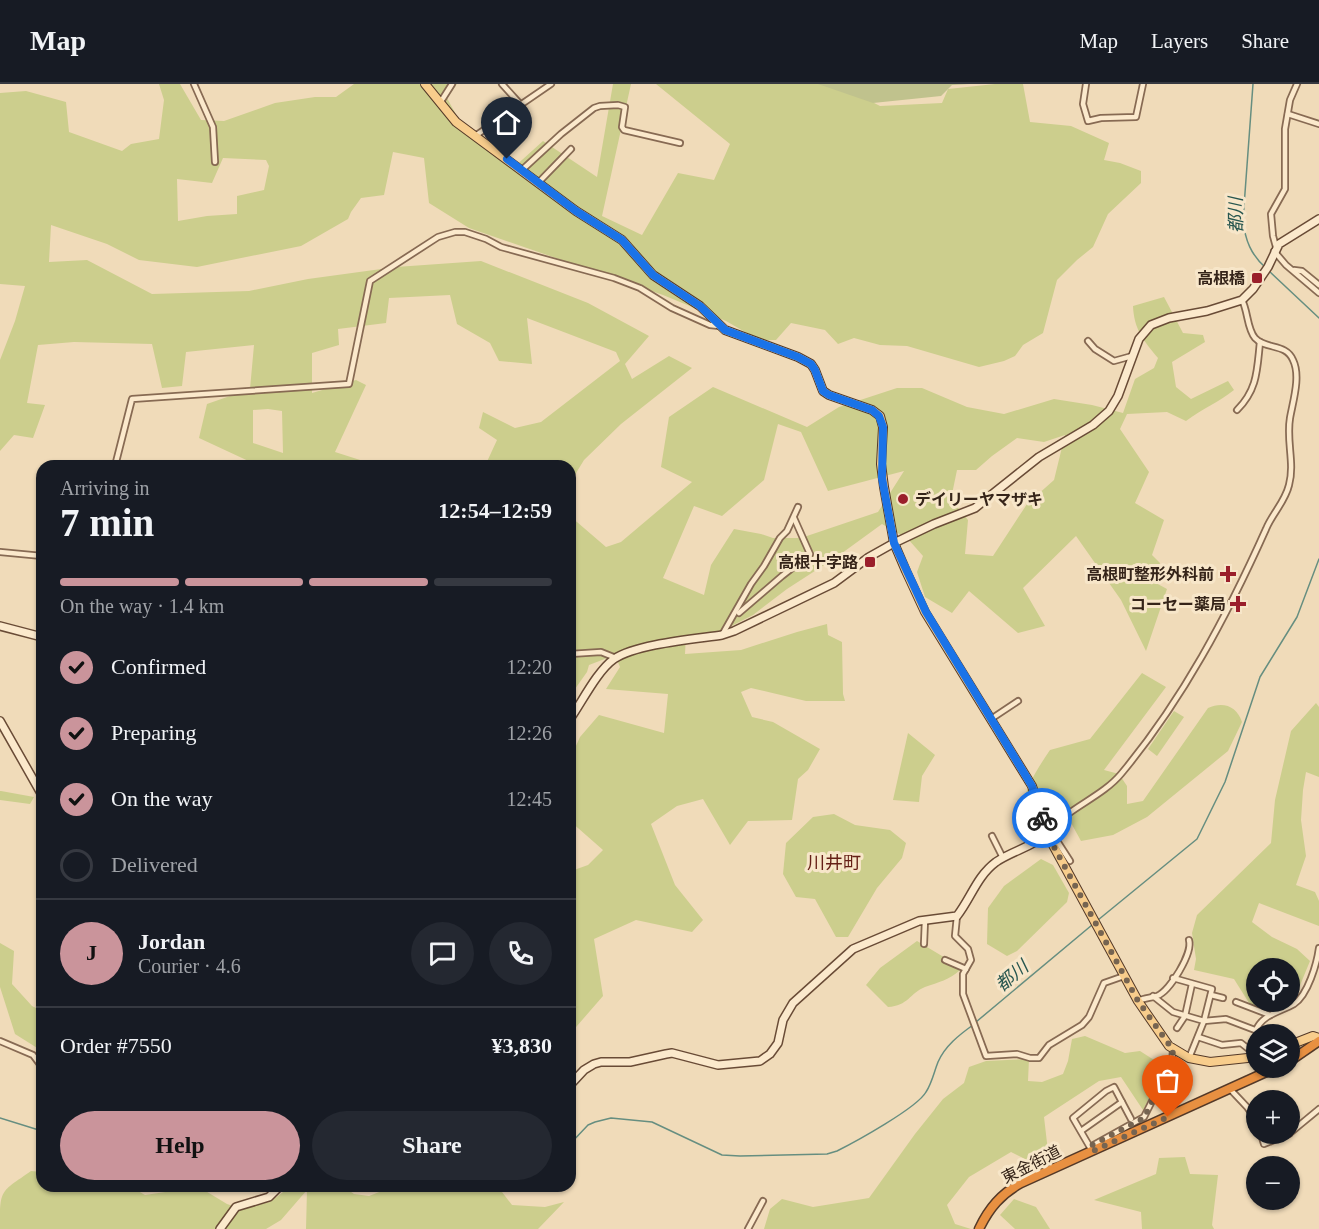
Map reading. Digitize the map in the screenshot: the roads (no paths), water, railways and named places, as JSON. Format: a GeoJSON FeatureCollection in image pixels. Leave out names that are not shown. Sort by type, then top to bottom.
{"type":"FeatureCollection","features":[{"type":"Feature","properties":{"kind":"highway"},"geometry":{"type":"LineString","coordinates":[[1300,1054],[1319,1040]]}},
{"type":"Feature","properties":{"kind":"highway","name":"東金街道"},"geometry":{"type":"LineString","coordinates":[[979,1229],[992,1205],[1006,1192],[1030,1178],[1254,1078]]}},
{"type":"Feature","properties":{"kind":"main road"},"geometry":{"type":"LineString","coordinates":[[425,84],[456,122],[576,211],[622,240],[653,275],[700,306],[719,326],[731,333],[805,360],[815,370],[823,391],[872,410],[879,416],[883,427],[882,478],[894,543],[926,612],[1032,786],[1049,832],[1138,1001],[1173,1050],[1189,1058],[1210,1062],[1246,1058]]}},
{"type":"Feature","properties":{"kind":"main road"},"geometry":{"type":"LineString","coordinates":[[1300,1041],[1313,1036],[1319,1040]]}},
{"type":"Feature","properties":{"kind":"street"},"geometry":{"type":"LineString","coordinates":[[194,84],[213,127],[215,162]]}},
{"type":"Feature","properties":{"kind":"street"},"geometry":{"type":"LineString","coordinates":[[440,103],[452,84]]}},
{"type":"Feature","properties":{"kind":"street"},"geometry":{"type":"LineString","coordinates":[[502,84],[521,105]]}},
{"type":"Feature","properties":{"kind":"street"},"geometry":{"type":"LineString","coordinates":[[476,136],[551,84]]}},
{"type":"Feature","properties":{"kind":"street"},"geometry":{"type":"LineString","coordinates":[[1086,84],[1083,104],[1088,120],[1136,117],[1143,84]]}},
{"type":"Feature","properties":{"kind":"street"},"geometry":{"type":"LineString","coordinates":[[1297,84],[1290,100],[1285,129],[1285,189],[1271,214],[1273,236],[1275,249],[1286,265],[1319,293]]}},
{"type":"Feature","properties":{"kind":"street"},"geometry":{"type":"LineString","coordinates":[[522,170],[561,134],[598,106],[624,106],[626,109],[621,127],[624,130],[680,143]]}},
{"type":"Feature","properties":{"kind":"street"},"geometry":{"type":"LineString","coordinates":[[1288,114],[1319,124]]}},
{"type":"Feature","properties":{"kind":"street"},"geometry":{"type":"LineString","coordinates":[[538,183],[571,148]]}},
{"type":"Feature","properties":{"kind":"street"},"geometry":{"type":"LineString","coordinates":[[576,710],[597,679],[616,658],[631,651],[722,635],[834,583],[869,557],[894,543],[975,508],[1039,458],[1093,425],[1109,411],[1118,396],[1139,339],[1151,325],[1169,318],[1207,311],[1242,300],[1253,289],[1268,267],[1281,241],[1319,219]]}},
{"type":"Feature","properties":{"kind":"street"},"geometry":{"type":"LineString","coordinates":[[117,460],[132,399],[349,384],[370,281],[438,237],[455,232],[472,233],[501,247],[614,278],[640,288],[687,315],[710,325],[719,326]]}},
{"type":"Feature","properties":{"kind":"street"},"geometry":{"type":"LineString","coordinates":[[1293,270],[1302,271],[1319,285]]}},
{"type":"Feature","properties":{"kind":"street"},"geometry":{"type":"LineString","coordinates":[[1124,976],[1107,981],[1089,1017],[1082,1025],[1049,1045],[1039,1058],[1034,1059],[1017,1054],[986,1056],[963,994],[961,980],[971,963],[970,952],[955,936],[957,916],[981,877],[1003,858],[1041,839],[1113,783],[1158,725],[1227,614],[1270,519],[1286,494],[1290,483],[1292,462],[1288,436],[1296,367],[1290,354],[1285,350],[1260,342],[1253,336],[1242,300]]}},
{"type":"Feature","properties":{"kind":"street"},"geometry":{"type":"LineString","coordinates":[[1088,341],[1095,349],[1114,361],[1132,356]]}},
{"type":"Feature","properties":{"kind":"street"},"geometry":{"type":"LineString","coordinates":[[1237,410],[1252,392],[1260,342]]}},
{"type":"Feature","properties":{"kind":"street"},"geometry":{"type":"LineString","coordinates":[[722,635],[751,584],[780,538],[787,531],[798,507]]}},
{"type":"Feature","properties":{"kind":"street"},"geometry":{"type":"LineString","coordinates":[[739,613],[810,554],[794,518]]}},
{"type":"Feature","properties":{"kind":"street"},"geometry":{"type":"LineString","coordinates":[[0,552],[36,555]]}},
{"type":"Feature","properties":{"kind":"street"},"geometry":{"type":"LineString","coordinates":[[0,626],[36,636]]}},
{"type":"Feature","properties":{"kind":"street"},"geometry":{"type":"LineString","coordinates":[[576,654],[601,652],[616,658]]}},
{"type":"Feature","properties":{"kind":"street"},"geometry":{"type":"LineString","coordinates":[[991,719],[1018,701]]}},
{"type":"Feature","properties":{"kind":"street"},"geometry":{"type":"LineString","coordinates":[[0,721],[36,784]]}},
{"type":"Feature","properties":{"kind":"street"},"geometry":{"type":"LineString","coordinates":[[1049,832],[1070,861]]}},
{"type":"Feature","properties":{"kind":"street"},"geometry":{"type":"LineString","coordinates":[[992,836],[1003,858]]}},
{"type":"Feature","properties":{"kind":"street"},"geometry":{"type":"LineString","coordinates":[[576,1079],[588,1066],[601,1062],[630,1062],[672,1053],[718,1065],[753,1063],[766,1058],[778,1043],[783,1020],[793,1003],[853,949],[908,925],[925,920],[957,916]]}},
{"type":"Feature","properties":{"kind":"street"},"geometry":{"type":"LineString","coordinates":[[924,944],[925,920]]}},
{"type":"Feature","properties":{"kind":"street"},"geometry":{"type":"LineString","coordinates":[[1138,1001],[1157,996],[1163,990],[1188,956],[1191,948],[1189,940]]}},
{"type":"Feature","properties":{"kind":"street"},"geometry":{"type":"LineString","coordinates":[[1259,1024],[1260,1021],[1295,1003],[1300,998],[1314,969],[1319,948]]}},
{"type":"Feature","properties":{"kind":"street"},"geometry":{"type":"LineString","coordinates":[[945,960],[966,969]]}},
{"type":"Feature","properties":{"kind":"street"},"geometry":{"type":"LineString","coordinates":[[1173,978],[1212,989],[1204,1022],[1189,1058]]}},
{"type":"Feature","properties":{"kind":"street"},"geometry":{"type":"LineString","coordinates":[[1177,1028],[1185,1016],[1192,984]]}},
{"type":"Feature","properties":{"kind":"street"},"geometry":{"type":"LineString","coordinates":[[1210,995],[1223,998]]}},
{"type":"Feature","properties":{"kind":"street"},"geometry":{"type":"LineString","coordinates":[[1153,996],[1173,1012],[1185,1016],[1204,1022],[1226,1019],[1246,1026]]}},
{"type":"Feature","properties":{"kind":"street"},"geometry":{"type":"LineString","coordinates":[[1236,1002],[1270,1015]]}},
{"type":"Feature","properties":{"kind":"street"},"geometry":{"type":"LineString","coordinates":[[1198,1037],[1222,1045],[1241,1043],[1246,1047]]}},
{"type":"Feature","properties":{"kind":"street"},"geometry":{"type":"LineString","coordinates":[[0,1041],[33,1055],[36,1059]]}},
{"type":"Feature","properties":{"kind":"street"},"geometry":{"type":"LineString","coordinates":[[1131,1119],[1114,1087],[1073,1118],[1092,1149],[1144,1118],[1172,1061],[1173,1050]]}},
{"type":"Feature","properties":{"kind":"street"},"geometry":{"type":"LineString","coordinates":[[1230,1089],[1246,1106]]}},
{"type":"Feature","properties":{"kind":"street"},"geometry":{"type":"LineString","coordinates":[[1081,1131],[1122,1102]]}},
{"type":"Feature","properties":{"kind":"street"},"geometry":{"type":"LineString","coordinates":[[1300,1125],[1319,1109]]}},
{"type":"Feature","properties":{"kind":"street"},"geometry":{"type":"LineString","coordinates":[[220,1229],[236,1207],[269,1197],[274,1192]]}},
{"type":"Feature","properties":{"kind":"street"},"geometry":{"type":"LineString","coordinates":[[748,1229],[763,1201]]}},
{"type":"Feature","properties":{"kind":"waterway","name":"都川"},"geometry":{"type":"LineString","coordinates":[[1253,84],[1243,220],[1250,247],[1256,258],[1266,268]]}},
{"type":"Feature","properties":{"kind":"waterway","name":"都川"},"geometry":{"type":"LineString","coordinates":[[1269,271],[1319,318]]}},
{"type":"Feature","properties":{"kind":"waterway","name":"都川"},"geometry":{"type":"LineString","coordinates":[[1098,920],[1197,839],[1225,782],[1260,677],[1297,617],[1319,559]]}},
{"type":"Feature","properties":{"kind":"waterway","name":"都川"},"geometry":{"type":"LineString","coordinates":[[976,1022],[1092,925]]}},
{"type":"Feature","properties":{"kind":"waterway","name":"都川"},"geometry":{"type":"LineString","coordinates":[[576,1138],[588,1125],[611,1118],[652,1122],[722,1155],[827,1154],[871,1133],[911,1107],[928,1089],[944,1051],[973,1025]]}},
{"type":"Feature","properties":{"kind":"waterway","name":"都川"},"geometry":{"type":"LineString","coordinates":[[0,1118],[36,1129]]}},
{"type":"Feature","properties":{"kind":"place","name":"高根橋"},"geometry":{"type":"Point","coordinates":[1257,278]}},
{"type":"Feature","properties":{"kind":"place","name":"デイリーヤマザキ"},"geometry":{"type":"Point","coordinates":[903,499]}},
{"type":"Feature","properties":{"kind":"place","name":"高根十字路"},"geometry":{"type":"Point","coordinates":[870,562]}},
{"type":"Feature","properties":{"kind":"place","name":"高根町整形外科前"},"geometry":{"type":"Point","coordinates":[1228,574]}},
{"type":"Feature","properties":{"kind":"place","name":"コーセー薬局"},"geometry":{"type":"Point","coordinates":[1238,604]}},
{"type":"Feature","properties":{"kind":"district","name":"川井町"},"geometry":{"type":"Point","coordinates":[834,863]}}]}
